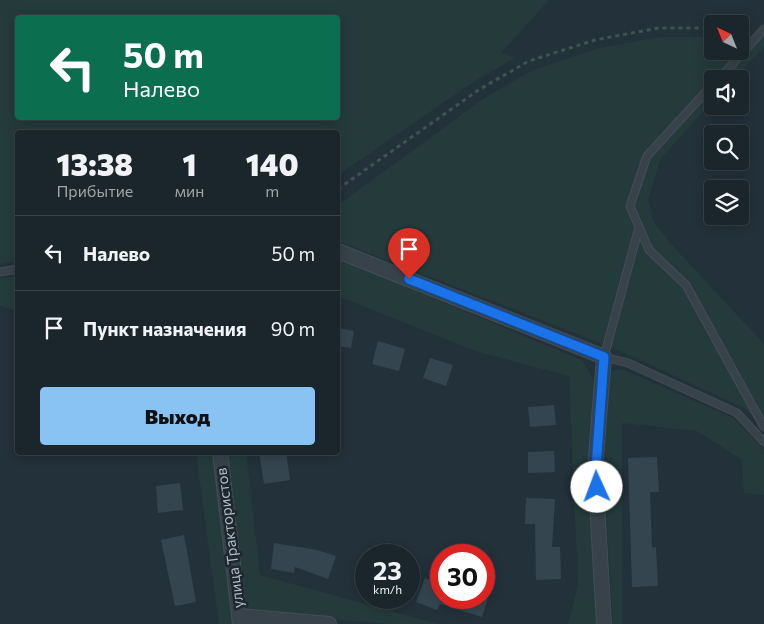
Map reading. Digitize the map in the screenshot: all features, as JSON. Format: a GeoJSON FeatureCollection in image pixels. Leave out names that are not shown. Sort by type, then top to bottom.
{"type":"FeatureCollection","features":[{"type":"Feature","properties":{"kind":"street"},"geometry":{"type":"LineString","coordinates":[[340,252],[604,357],[596,468],[604,624]]}},
{"type":"Feature","properties":{"kind":"street","name":"улица Трактористов"},"geometry":{"type":"LineString","coordinates":[[220,455],[239,620]]}},
{"type":"Feature","properties":{"kind":"street"},"geometry":{"type":"LineString","coordinates":[[239,620],[329,624]]}},
{"type":"Feature","properties":{"kind":"lane"},"geometry":{"type":"LineString","coordinates":[[727,70],[764,29]]}},
{"type":"Feature","properties":{"kind":"lane"},"geometry":{"type":"LineString","coordinates":[[704,95],[647,156],[630,206],[649,250],[686,285],[764,427]]}},
{"type":"Feature","properties":{"kind":"lane"},"geometry":{"type":"LineString","coordinates":[[639,226],[604,357],[628,363],[737,413],[764,442]]}},
{"type":"Feature","properties":{"kind":"lane"},"geometry":{"type":"LineString","coordinates":[[0,272],[15,270]]}},
{"type":"Feature","properties":{"kind":"path"},"geometry":{"type":"LineString","coordinates":[[340,188],[480,89],[529,61],[595,40],[658,28],[704,28]]}},
{"type":"Feature","properties":{"kind":"green space"},"geometry":{"type":"Polygon","coordinates":[[[0,0],[549,0],[501,53],[515,58],[475,81],[340,174],[340,130],[15,130],[15,261],[0,264],[0,0]]]}},
{"type":"Feature","properties":{"kind":"green space"},"geometry":{"type":"Polygon","coordinates":[[[661,37],[704,37],[704,60],[749,60],[749,37],[764,37],[764,47],[742,70],[704,70],[704,111],[661,158],[648,200],[653,221],[671,244],[764,344],[764,428],[746,409],[616,349],[340,242],[340,204],[486,97],[533,70],[599,48],[661,37]]]}},
{"type":"Feature","properties":{"kind":"green space"},"geometry":{"type":"Polygon","coordinates":[[[340,259],[583,361],[597,387],[599,624],[568,624],[578,585],[569,376],[475,351],[340,297],[340,259]]]}},
{"type":"Feature","properties":{"kind":"green space"},"geometry":{"type":"Polygon","coordinates":[[[15,276],[15,310],[0,306],[0,278],[15,276]]]}},
{"type":"Feature","properties":{"kind":"green space"},"geometry":{"type":"Polygon","coordinates":[[[622,369],[733,418],[764,450],[764,495],[744,493],[742,460],[697,431],[622,423],[623,624],[613,624],[603,463],[605,416],[610,371],[622,369]]]}},
{"type":"Feature","properties":{"kind":"green space"},"geometry":{"type":"Polygon","coordinates":[[[196,455],[214,455],[233,624],[219,624],[196,455]]]}},
{"type":"Feature","properties":{"kind":"green space"},"geometry":{"type":"Polygon","coordinates":[[[225,455],[246,455],[260,575],[355,601],[355,609],[384,609],[438,624],[391,624],[244,612],[225,455]]]}},
{"type":"Feature","properties":{"kind":"building"},"geometry":{"type":"Polygon","coordinates":[[[340,328],[354,331],[351,348],[340,346],[340,328]]]}},
{"type":"Feature","properties":{"kind":"building"},"geometry":{"type":"Polygon","coordinates":[[[378,341],[405,349],[399,371],[372,364],[378,341]]]}},
{"type":"Feature","properties":{"kind":"building"},"geometry":{"type":"Polygon","coordinates":[[[430,358],[453,365],[446,386],[423,378],[430,358]]]}},
{"type":"Feature","properties":{"kind":"building"},"geometry":{"type":"Polygon","coordinates":[[[554,405],[556,425],[530,427],[528,407],[554,405]]]}},
{"type":"Feature","properties":{"kind":"building"},"geometry":{"type":"Polygon","coordinates":[[[554,451],[555,472],[528,473],[528,452],[554,451]]]}},
{"type":"Feature","properties":{"kind":"building"},"geometry":{"type":"Polygon","coordinates":[[[259,455],[286,455],[290,480],[264,484],[259,455]]]}},
{"type":"Feature","properties":{"kind":"building"},"geometry":{"type":"Polygon","coordinates":[[[657,457],[659,492],[650,492],[652,548],[656,547],[658,586],[632,587],[628,458],[657,457]]]}},
{"type":"Feature","properties":{"kind":"building"},"geometry":{"type":"Polygon","coordinates":[[[180,483],[183,510],[158,513],[156,486],[180,483]]]}},
{"type":"Feature","properties":{"kind":"building"},"geometry":{"type":"Polygon","coordinates":[[[526,498],[555,499],[552,547],[560,547],[561,579],[536,580],[535,524],[525,524],[526,498]]]}},
{"type":"Feature","properties":{"kind":"building"},"geometry":{"type":"Polygon","coordinates":[[[184,535],[196,602],[175,606],[161,540],[184,535]]]}},
{"type":"Feature","properties":{"kind":"building"},"geometry":{"type":"Polygon","coordinates":[[[274,543],[317,550],[336,556],[328,579],[295,567],[294,573],[271,569],[274,543]]]}},
{"type":"Feature","properties":{"kind":"building"},"geometry":{"type":"Polygon","coordinates":[[[425,578],[430,580],[430,607],[420,604],[420,591],[425,578]]]}},
{"type":"Feature","properties":{"kind":"building"},"geometry":{"type":"Polygon","coordinates":[[[456,609],[485,609],[482,617],[456,609]]]}},
{"type":"Feature","properties":{"kind":"route"},"geometry":{"type":"LineString","coordinates":[[409,279],[604,357],[596,468],[597,487]]}}]}
